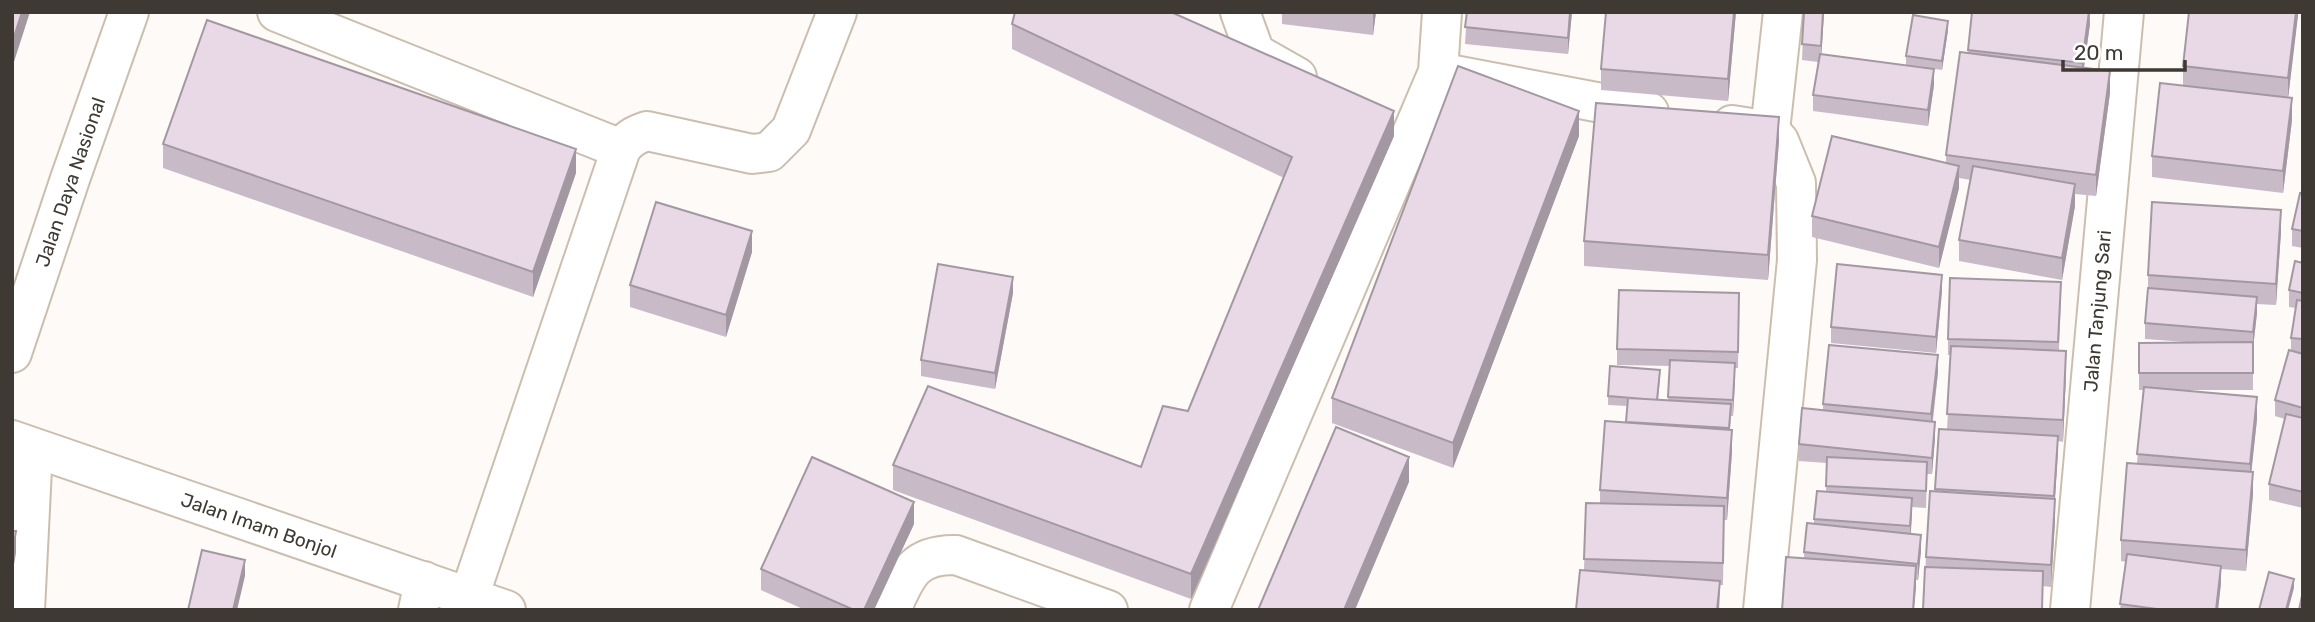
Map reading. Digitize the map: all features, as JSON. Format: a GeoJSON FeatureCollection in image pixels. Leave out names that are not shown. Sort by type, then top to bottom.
{"type":"FeatureCollection","features":[{"type":"Feature","properties":{"kind":"street","name":"Jalan Daya Nasional"},"geometry":{"type":"LineString","coordinates":[[12,353],[129,12]]}},
{"type":"Feature","properties":{"kind":"street"},"geometry":{"type":"LineString","coordinates":[[277,12],[621,149]]}},
{"type":"Feature","properties":{"kind":"street"},"geometry":{"type":"LineString","coordinates":[[469,597],[621,149],[627,141],[647,131],[752,153],[769,152],[791,130],[837,12]]}},
{"type":"Feature","properties":{"kind":"street"},"geometry":{"type":"LineString","coordinates":[[1240,12],[1255,52],[1325,94]]}},
{"type":"Feature","properties":{"kind":"street"},"geometry":{"type":"LineString","coordinates":[[1209,610],[1395,136],[1438,72],[1442,12]]}},
{"type":"Feature","properties":{"kind":"street"},"geometry":{"type":"LineString","coordinates":[[1770,131],[1783,12]]}},
{"type":"Feature","properties":{"kind":"street","name":"Jalan Tanjung Sari"},"geometry":{"type":"LineString","coordinates":[[2070,610],[2124,12]]}},
{"type":"Feature","properties":{"kind":"street"},"geometry":{"type":"LineString","coordinates":[[1438,72],[1770,131],[1779,141],[1796,183],[1797,260],[1763,610]]}},
{"type":"Feature","properties":{"kind":"street"},"geometry":{"type":"LineString","coordinates":[[23,444],[26,610]]}},
{"type":"Feature","properties":{"kind":"street","name":"Jalan Imam Bonjol"},"geometry":{"type":"LineString","coordinates":[[23,444],[421,595],[469,597],[506,610]]}},
{"type":"Feature","properties":{"kind":"street"},"geometry":{"type":"LineString","coordinates":[[891,610],[907,573],[930,558],[956,555],[1108,610]]}},
{"type":"Feature","properties":{"kind":"building"},"geometry":{"type":"Polygon","coordinates":[[[12,12],[22,12],[12,43],[12,12]]]}},
{"type":"Feature","properties":{"kind":"building"},"geometry":{"type":"Polygon","coordinates":[[[1015,12],[1171,12],[1394,111],[1191,574],[893,465],[928,386],[1141,467],[1163,406],[1188,411],[1292,157],[1012,24],[1015,12]]]}},
{"type":"Feature","properties":{"kind":"building"},"geometry":{"type":"Polygon","coordinates":[[[1467,12],[1570,12],[1568,38],[1465,27],[1467,12]]]}},
{"type":"Feature","properties":{"kind":"building"},"geometry":{"type":"Polygon","coordinates":[[[1606,12],[1734,12],[1728,79],[1601,69],[1606,12]]]}},
{"type":"Feature","properties":{"kind":"building"},"geometry":{"type":"Polygon","coordinates":[[[1804,12],[1823,12],[1821,46],[1802,44],[1804,12]]]}},
{"type":"Feature","properties":{"kind":"building"},"geometry":{"type":"Polygon","coordinates":[[[1972,12],[2089,12],[2082,63],[1968,50],[1972,12]]]}},
{"type":"Feature","properties":{"kind":"building"},"geometry":{"type":"Polygon","coordinates":[[[2189,12],[2296,12],[2288,78],[2183,66],[2189,12]]]}},
{"type":"Feature","properties":{"kind":"building"},"geometry":{"type":"Polygon","coordinates":[[[1913,15],[1948,21],[1942,61],[1906,56],[1913,15]]]}},
{"type":"Feature","properties":{"kind":"building"},"geometry":{"type":"Polygon","coordinates":[[[207,20],[576,149],[533,272],[163,144],[207,20]]]}},
{"type":"Feature","properties":{"kind":"building"},"geometry":{"type":"Polygon","coordinates":[[[1960,52],[2110,71],[2096,175],[1946,155],[1960,52]]]}},
{"type":"Feature","properties":{"kind":"building"},"geometry":{"type":"Polygon","coordinates":[[[1820,54],[1934,69],[1928,110],[1813,95],[1820,54]]]}},
{"type":"Feature","properties":{"kind":"building"},"geometry":{"type":"Polygon","coordinates":[[[1458,66],[1579,111],[1453,443],[1332,398],[1458,66]]]}},
{"type":"Feature","properties":{"kind":"building"},"geometry":{"type":"Polygon","coordinates":[[[2160,83],[2292,98],[2283,171],[2152,156],[2160,83]]]}},
{"type":"Feature","properties":{"kind":"building"},"geometry":{"type":"Polygon","coordinates":[[[1596,103],[1779,117],[1768,255],[1584,241],[1596,103]]]}},
{"type":"Feature","properties":{"kind":"building"},"geometry":{"type":"Polygon","coordinates":[[[1832,136],[1959,166],[1939,247],[1812,216],[1832,136]]]}},
{"type":"Feature","properties":{"kind":"building"},"geometry":{"type":"Polygon","coordinates":[[[1973,166],[2075,184],[2062,258],[1959,240],[1973,166]]]}},
{"type":"Feature","properties":{"kind":"building"},"geometry":{"type":"Polygon","coordinates":[[[2300,193],[2303,194],[2303,231],[2292,229],[2300,193]]]}},
{"type":"Feature","properties":{"kind":"building"},"geometry":{"type":"Polygon","coordinates":[[[656,202],[752,231],[726,315],[630,285],[656,202]]]}},
{"type":"Feature","properties":{"kind":"building"},"geometry":{"type":"Polygon","coordinates":[[[2152,202],[2281,210],[2276,284],[2148,275],[2152,202]]]}},
{"type":"Feature","properties":{"kind":"building"},"geometry":{"type":"Polygon","coordinates":[[[2295,261],[2303,263],[2303,293],[2289,290],[2295,261]]]}},
{"type":"Feature","properties":{"kind":"building"},"geometry":{"type":"Polygon","coordinates":[[[938,264],[1013,277],[995,373],[921,360],[938,264]]]}},
{"type":"Feature","properties":{"kind":"building"},"geometry":{"type":"Polygon","coordinates":[[[1837,264],[1942,275],[1936,337],[1831,327],[1837,264]]]}},
{"type":"Feature","properties":{"kind":"building"},"geometry":{"type":"Polygon","coordinates":[[[1950,278],[2061,282],[2058,342],[1948,339],[1950,278]]]}},
{"type":"Feature","properties":{"kind":"building"},"geometry":{"type":"Polygon","coordinates":[[[2148,288],[2257,297],[2253,332],[2145,323],[2148,288]]]}},
{"type":"Feature","properties":{"kind":"building"},"geometry":{"type":"Polygon","coordinates":[[[1619,290],[1739,293],[1738,352],[1617,349],[1619,290]]]}},
{"type":"Feature","properties":{"kind":"building"},"geometry":{"type":"Polygon","coordinates":[[[2297,300],[2303,301],[2303,339],[2291,338],[2297,300]]]}},
{"type":"Feature","properties":{"kind":"building"},"geometry":{"type":"Polygon","coordinates":[[[2253,342],[2253,373],[2139,373],[2139,343],[2253,342]]]}},
{"type":"Feature","properties":{"kind":"building"},"geometry":{"type":"Polygon","coordinates":[[[1829,345],[1938,355],[1931,414],[1823,404],[1829,345]]]}},
{"type":"Feature","properties":{"kind":"building"},"geometry":{"type":"Polygon","coordinates":[[[1951,346],[2066,351],[2063,420],[1947,414],[1951,346]]]}},
{"type":"Feature","properties":{"kind":"building"},"geometry":{"type":"Polygon","coordinates":[[[2289,350],[2303,354],[2303,408],[2275,400],[2289,350]]]}},
{"type":"Feature","properties":{"kind":"building"},"geometry":{"type":"Polygon","coordinates":[[[1670,360],[1735,363],[1733,400],[1668,397],[1670,360]]]}},
{"type":"Feature","properties":{"kind":"building"},"geometry":{"type":"Polygon","coordinates":[[[1610,366],[1660,370],[1657,400],[1608,396],[1610,366]]]}},
{"type":"Feature","properties":{"kind":"building"},"geometry":{"type":"Polygon","coordinates":[[[2144,387],[2257,397],[2250,464],[2137,454],[2144,387]]]}},
{"type":"Feature","properties":{"kind":"building"},"geometry":{"type":"Polygon","coordinates":[[[1628,398],[1731,404],[1729,428],[1626,422],[1628,398]]]}},
{"type":"Feature","properties":{"kind":"building"},"geometry":{"type":"Polygon","coordinates":[[[1802,408],[1935,422],[1932,458],[1799,444],[1802,408]]]}},
{"type":"Feature","properties":{"kind":"building"},"geometry":{"type":"Polygon","coordinates":[[[2286,414],[2303,418],[2303,492],[2269,484],[2286,414]]]}},
{"type":"Feature","properties":{"kind":"building"},"geometry":{"type":"Polygon","coordinates":[[[1605,421],[1732,430],[1727,498],[1600,490],[1605,421]]]}},
{"type":"Feature","properties":{"kind":"building"},"geometry":{"type":"Polygon","coordinates":[[[1336,427],[1409,457],[1344,610],[1258,610],[1336,427]]]}},
{"type":"Feature","properties":{"kind":"building"},"geometry":{"type":"Polygon","coordinates":[[[1939,429],[2058,436],[2054,496],[1935,489],[1939,429]]]}},
{"type":"Feature","properties":{"kind":"building"},"geometry":{"type":"Polygon","coordinates":[[[812,457],[914,502],[864,610],[854,610],[761,569],[812,457]]]}},
{"type":"Feature","properties":{"kind":"building"},"geometry":{"type":"Polygon","coordinates":[[[1827,457],[1927,462],[1926,491],[1826,486],[1827,457]]]}},
{"type":"Feature","properties":{"kind":"building"},"geometry":{"type":"Polygon","coordinates":[[[2127,463],[2253,472],[2246,550],[2121,540],[2127,463]]]}},
{"type":"Feature","properties":{"kind":"building"},"geometry":{"type":"Polygon","coordinates":[[[1817,491],[1912,498],[1910,526],[1814,519],[1817,491]]]}},
{"type":"Feature","properties":{"kind":"building"},"geometry":{"type":"Polygon","coordinates":[[[1930,491],[2055,499],[2051,565],[1926,557],[1930,491]]]}},
{"type":"Feature","properties":{"kind":"building"},"geometry":{"type":"Polygon","coordinates":[[[1586,503],[1724,506],[1723,563],[1584,559],[1586,503]]]}},
{"type":"Feature","properties":{"kind":"building"},"geometry":{"type":"Polygon","coordinates":[[[1807,523],[1921,535],[1918,564],[1804,552],[1807,523]]]}},
{"type":"Feature","properties":{"kind":"building"},"geometry":{"type":"Polygon","coordinates":[[[12,531],[16,531],[12,555],[12,531]]]}},
{"type":"Feature","properties":{"kind":"building"},"geometry":{"type":"Polygon","coordinates":[[[202,550],[245,560],[233,610],[188,610],[202,550]]]}},
{"type":"Feature","properties":{"kind":"building"},"geometry":{"type":"Polygon","coordinates":[[[2127,554],[2221,566],[2216,610],[2164,610],[2120,604],[2127,554]]]}},
{"type":"Feature","properties":{"kind":"building"},"geometry":{"type":"Polygon","coordinates":[[[1786,557],[1916,566],[1913,610],[1782,610],[1786,557]]]}},
{"type":"Feature","properties":{"kind":"building"},"geometry":{"type":"Polygon","coordinates":[[[1925,567],[2043,571],[2042,610],[1923,610],[1925,567]]]}},
{"type":"Feature","properties":{"kind":"building"},"geometry":{"type":"Polygon","coordinates":[[[1580,570],[1720,581],[1717,610],[1576,610],[1580,570]]]}},
{"type":"Feature","properties":{"kind":"building"},"geometry":{"type":"Polygon","coordinates":[[[2269,572],[2294,579],[2286,610],[2259,610],[2269,572]]]}},
{"type":"Feature","properties":{"kind":"building"},"geometry":{"type":"Polygon","coordinates":[[[2303,591],[2303,610],[2299,610],[2303,591]]]}}]}
